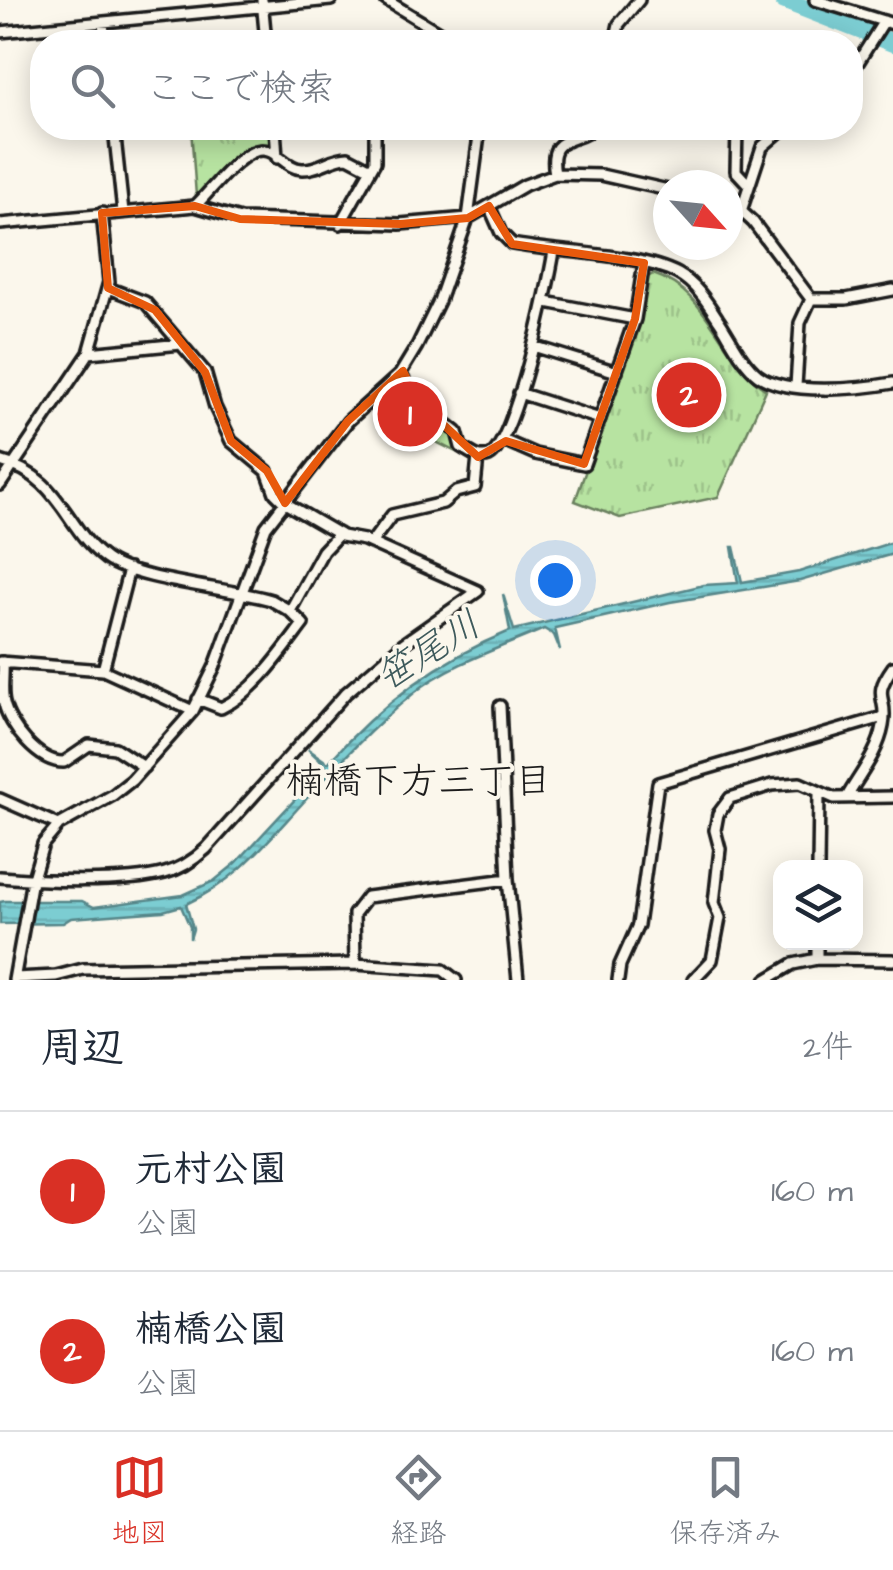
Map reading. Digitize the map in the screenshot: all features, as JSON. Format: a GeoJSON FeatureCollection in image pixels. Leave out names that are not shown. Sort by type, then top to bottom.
{"type":"FeatureCollection","features":[{"type":"Feature","properties":{"kind":"street"},"geometry":{"type":"LineString","coordinates":[[0,32],[262,3],[331,0]]}},
{"type":"Feature","properties":{"kind":"street"},"geometry":{"type":"LineString","coordinates":[[386,0],[435,30]]}},
{"type":"Feature","properties":{"kind":"street"},"geometry":{"type":"LineString","coordinates":[[617,30],[639,0]]}},
{"type":"Feature","properties":{"kind":"street"},"geometry":{"type":"LineString","coordinates":[[815,0],[886,23],[863,55]]}},
{"type":"Feature","properties":{"kind":"street"},"geometry":{"type":"LineString","coordinates":[[262,3],[265,30]]}},
{"type":"Feature","properties":{"kind":"street"},"geometry":{"type":"LineString","coordinates":[[103,22],[104,30]]}},
{"type":"Feature","properties":{"kind":"street"},"geometry":{"type":"LineString","coordinates":[[115,140],[124,212]]}},
{"type":"Feature","properties":{"kind":"street"},"geometry":{"type":"LineString","coordinates":[[276,140],[278,158]]}},
{"type":"Feature","properties":{"kind":"street"},"geometry":{"type":"LineString","coordinates":[[340,224],[377,157],[376,140]]}},
{"type":"Feature","properties":{"kind":"street"},"geometry":{"type":"LineString","coordinates":[[456,980],[442,970],[355,964],[83,969],[56,976],[15,976],[43,844],[59,825],[113,795],[144,767],[193,711],[215,666],[261,536],[348,422],[400,374],[439,301],[468,218],[478,140]]}},
{"type":"Feature","properties":{"kind":"street"},"geometry":{"type":"LineString","coordinates":[[555,174],[552,159],[567,140]]}},
{"type":"Feature","properties":{"kind":"street"},"geometry":{"type":"LineString","coordinates":[[737,140],[736,171],[748,184]]}},
{"type":"Feature","properties":{"kind":"street"},"geometry":{"type":"LineString","coordinates":[[743,203],[762,147],[770,140]]}},
{"type":"Feature","properties":{"kind":"street"},"geometry":{"type":"LineString","coordinates":[[195,206],[247,153],[263,150],[289,165],[308,168],[348,157],[369,168]]}},
{"type":"Feature","properties":{"kind":"street"},"geometry":{"type":"LineString","coordinates":[[0,224],[195,206],[240,218],[400,224],[468,218],[526,185],[555,174],[601,175],[653,187]]}},
{"type":"Feature","properties":{"kind":"street"},"geometry":{"type":"LineString","coordinates":[[489,206],[505,239],[512,244],[644,263],[676,273],[694,286],[757,374],[768,381],[864,389],[893,383]]}},
{"type":"Feature","properties":{"kind":"street"},"geometry":{"type":"LineString","coordinates":[[0,486],[89,353],[108,288],[102,213]]}},
{"type":"Feature","properties":{"kind":"street"},"geometry":{"type":"LineString","coordinates":[[743,213],[772,244],[811,298]]}},
{"type":"Feature","properties":{"kind":"street"},"geometry":{"type":"LineString","coordinates":[[400,374],[418,401],[456,432],[461,447],[478,457],[494,453],[503,440],[533,346],[546,302],[554,250]]}},
{"type":"Feature","properties":{"kind":"street"},"geometry":{"type":"LineString","coordinates":[[503,440],[534,454],[584,464],[634,319],[644,263]]}},
{"type":"Feature","properties":{"kind":"street"},"geometry":{"type":"LineString","coordinates":[[0,877],[32,882],[138,877],[164,874],[195,858],[346,693],[478,590],[371,543],[338,534],[285,503],[266,471],[231,442],[205,372],[182,344],[145,302],[108,288]]}},
{"type":"Feature","properties":{"kind":"street"},"geometry":{"type":"LineString","coordinates":[[811,298],[846,299],[893,290]]}},
{"type":"Feature","properties":{"kind":"street"},"geometry":{"type":"LineString","coordinates":[[796,386],[800,323],[811,298]]}},
{"type":"Feature","properties":{"kind":"street"},"geometry":{"type":"LineString","coordinates":[[546,302],[634,319]]}},
{"type":"Feature","properties":{"kind":"street"},"geometry":{"type":"LineString","coordinates":[[89,353],[182,344]]}},
{"type":"Feature","properties":{"kind":"street"},"geometry":{"type":"LineString","coordinates":[[533,346],[617,372]]}},
{"type":"Feature","properties":{"kind":"street"},"geometry":{"type":"LineString","coordinates":[[519,393],[600,419]]}},
{"type":"Feature","properties":{"kind":"street"},"geometry":{"type":"LineString","coordinates":[[371,543],[392,515],[443,503],[456,492],[475,487],[478,457]]}},
{"type":"Feature","properties":{"kind":"street"},"geometry":{"type":"LineString","coordinates":[[0,461],[35,477],[59,498],[107,559],[129,570],[271,600],[303,624],[234,701],[221,708],[198,700]]}},
{"type":"Feature","properties":{"kind":"street"},"geometry":{"type":"LineString","coordinates":[[290,611],[323,550],[338,534]]}},
{"type":"Feature","properties":{"kind":"street"},"geometry":{"type":"LineString","coordinates":[[103,670],[129,570]]}},
{"type":"Feature","properties":{"kind":"street"},"geometry":{"type":"LineString","coordinates":[[144,767],[115,748],[89,746],[64,762],[48,760],[24,738],[4,704],[2,662],[103,670],[193,711]]}},
{"type":"Feature","properties":{"kind":"street"},"geometry":{"type":"LineString","coordinates":[[848,797],[870,762],[883,727],[879,688],[893,667]]}},
{"type":"Feature","properties":{"kind":"street"},"geometry":{"type":"LineString","coordinates":[[500,706],[508,879],[518,980]]}},
{"type":"Feature","properties":{"kind":"street"},"geometry":{"type":"LineString","coordinates":[[618,980],[620,965],[638,925],[658,783],[883,717]]}},
{"type":"Feature","properties":{"kind":"street"},"geometry":{"type":"LineString","coordinates":[[695,979],[712,960],[720,918],[714,903],[719,866],[715,830],[718,814],[730,798],[772,785],[800,783],[834,798],[893,797]]}},
{"type":"Feature","properties":{"kind":"street"},"geometry":{"type":"LineString","coordinates":[[818,860],[820,792]]}},
{"type":"Feature","properties":{"kind":"street"},"geometry":{"type":"LineString","coordinates":[[0,800],[59,825]]}},
{"type":"Feature","properties":{"kind":"street"},"geometry":{"type":"LineString","coordinates":[[355,964],[354,914],[367,897],[508,879]]}},
{"type":"Feature","properties":{"kind":"street"},"geometry":{"type":"LineString","coordinates":[[817,950],[817,959]]}},
{"type":"Feature","properties":{"kind":"street"},"geometry":{"type":"LineString","coordinates":[[766,980],[793,964],[817,959],[893,960]]}},
{"type":"Feature","properties":{"kind":"street"},"geometry":{"type":"LineString","coordinates":[[695,979],[710,980]]}},
{"type":"Feature","properties":{"kind":"highlighted area"},"geometry":{"type":"Polygon","coordinates":[[[195,206],[240,219],[400,224],[468,218],[489,206],[512,244],[644,263],[635,319],[584,464],[506,441],[478,457],[418,401],[403,371],[348,421],[285,503],[267,471],[231,441],[205,372],[155,310],[108,288],[102,213],[195,206]]]}},
{"type":"Feature","properties":{"kind":"green space"},"geometry":{"type":"Polygon","coordinates":[[[192,140],[270,140],[270,144],[247,148],[238,154],[196,196],[192,140]]]}},
{"type":"Feature","properties":{"kind":"green space"},"geometry":{"type":"Polygon","coordinates":[[[653,274],[688,295],[750,377],[766,390],[718,497],[620,518],[575,501],[639,321],[648,277],[653,274]]]}},
{"type":"Feature","properties":{"kind":"green space"},"geometry":{"type":"Polygon","coordinates":[[[398,381],[451,432],[456,452],[402,425],[380,401],[398,381]]]}},
{"type":"Feature","properties":{"kind":"water"},"geometry":{"type":"Polygon","coordinates":[[[893,542],[893,554],[800,581],[670,602],[555,628],[560,650],[554,635],[544,629],[443,673],[369,733],[248,861],[219,885],[186,904],[193,929],[190,939],[190,927],[181,906],[163,911],[71,918],[63,923],[0,924],[0,902],[82,901],[94,907],[183,895],[214,881],[236,863],[326,766],[308,749],[328,763],[411,686],[458,656],[510,631],[503,594],[514,630],[704,585],[738,583],[732,547],[742,582],[799,572],[893,542]]]}},
{"type":"Feature","properties":{"kind":"waterway"},"geometry":{"type":"LineString","coordinates":[[265,1],[279,0]]}},
{"type":"Feature","properties":{"kind":"waterway"},"geometry":{"type":"LineString","coordinates":[[783,0],[860,30]]}},
{"type":"Feature","properties":{"kind":"waterway"},"geometry":{"type":"LineString","coordinates":[[0,27],[257,2]]}},
{"type":"Feature","properties":{"kind":"waterway"},"geometry":{"type":"LineString","coordinates":[[863,31],[893,43]]}},
{"type":"Feature","properties":{"kind":"place","name":"楠橋公園"},"geometry":{"type":"Point","coordinates":[689,395]}},
{"type":"Feature","properties":{"kind":"place","name":"元村公園"},"geometry":{"type":"Point","coordinates":[410,414]}},
{"type":"Feature","properties":{"kind":"district","name":"楠橋下方三丁目"},"geometry":{"type":"Point","coordinates":[419,780]}},
{"type":"Feature","properties":{"kind":"water label","name":"笹尾川"},"geometry":{"type":"Point","coordinates":[428,650]}}]}
